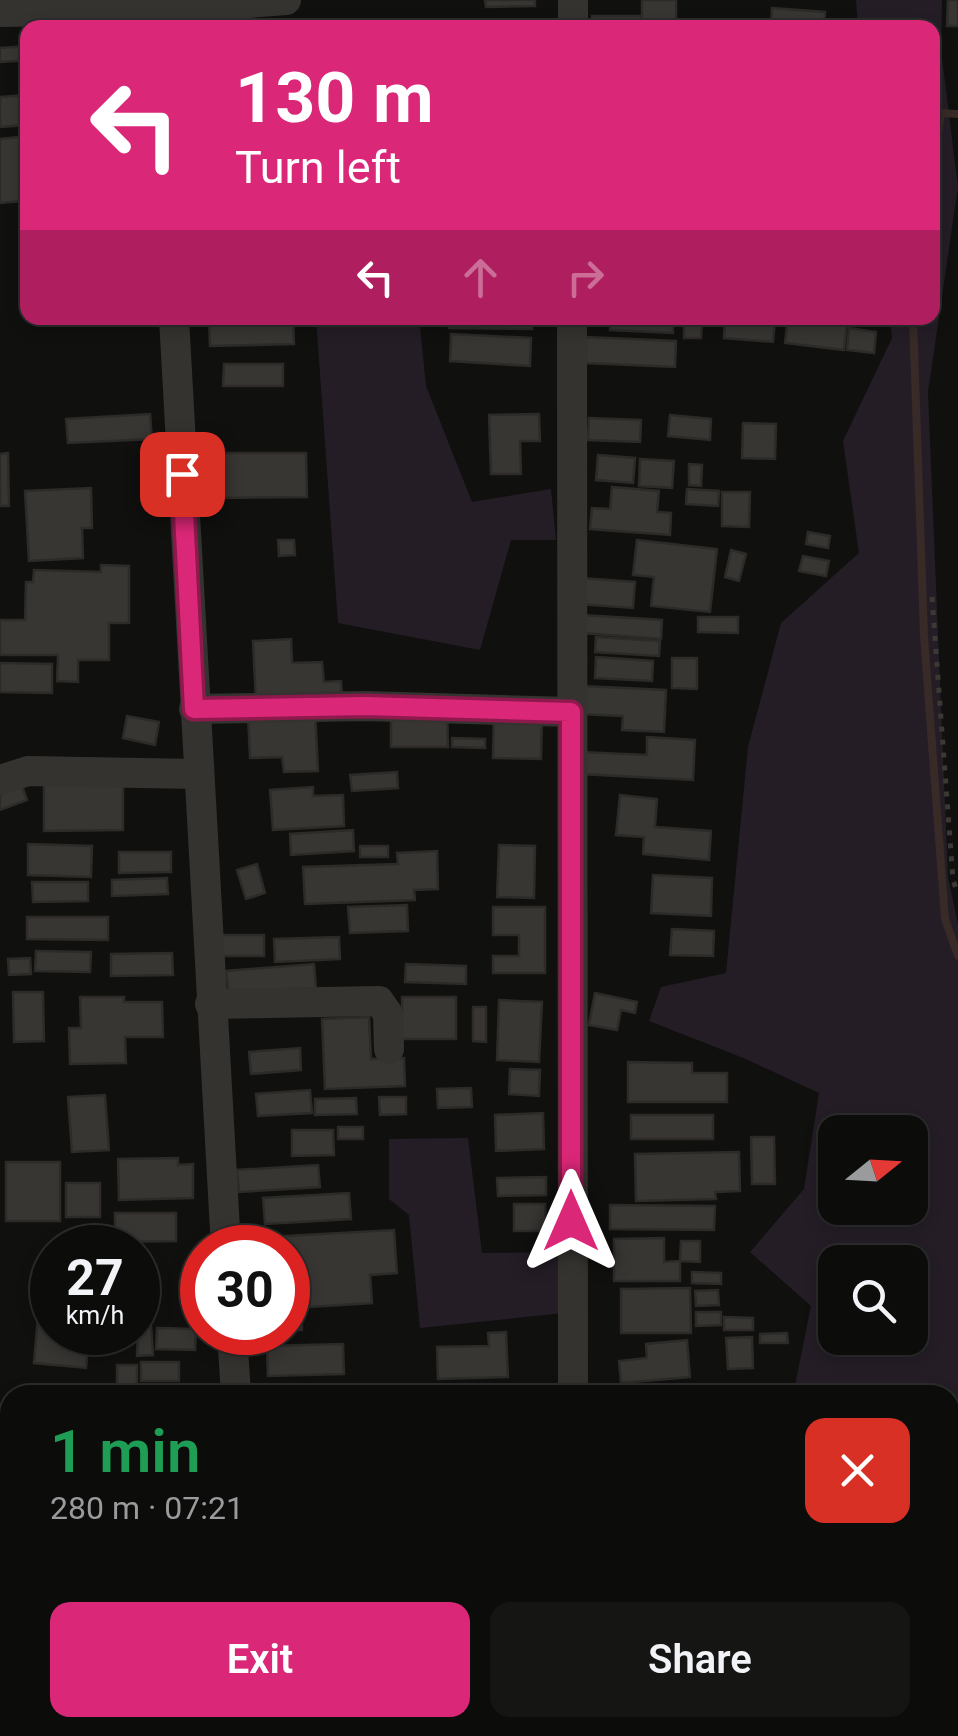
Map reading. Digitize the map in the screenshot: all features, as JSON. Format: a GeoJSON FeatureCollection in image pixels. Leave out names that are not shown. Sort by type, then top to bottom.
{"type":"FeatureCollection","features":[{"type":"Feature","properties":{"kind":"street"},"geometry":{"type":"LineString","coordinates":[[0,12],[159,12],[286,0]]}},
{"type":"Feature","properties":{"kind":"street"},"geometry":{"type":"LineString","coordinates":[[174,325],[224,1225]]}},
{"type":"Feature","properties":{"kind":"street"},"geometry":{"type":"LineString","coordinates":[[572,325],[572,1385]]}},
{"type":"Feature","properties":{"kind":"street"},"geometry":{"type":"LineString","coordinates":[[194,709],[365,706],[571,712]]}},
{"type":"Feature","properties":{"kind":"street"},"geometry":{"type":"LineString","coordinates":[[0,780],[28,771],[198,774]]}},
{"type":"Feature","properties":{"kind":"street"},"geometry":{"type":"LineString","coordinates":[[210,1004],[379,1000],[388,1014],[389,1049]]}},
{"type":"Feature","properties":{"kind":"street"},"geometry":{"type":"LineString","coordinates":[[233,1355],[235,1385]]}},
{"type":"Feature","properties":{"kind":"path"},"geometry":{"type":"LineString","coordinates":[[932,597],[952,880],[958,894]]}},
{"type":"Feature","properties":{"kind":"shaded area"},"geometry":{"type":"Polygon","coordinates":[[[856,0],[942,0],[941,49],[958,187],[940,310],[940,20],[857,20],[856,0]]]}},
{"type":"Feature","properties":{"kind":"shaded area"},"geometry":{"type":"Polygon","coordinates":[[[317,325],[420,325],[426,386],[472,502],[551,489],[556,540],[511,540],[480,650],[338,623],[317,325]]]}},
{"type":"Feature","properties":{"kind":"shaded area"},"geometry":{"type":"Polygon","coordinates":[[[891,325],[938,325],[928,392],[948,877],[958,924],[958,1385],[795,1385],[811,1306],[750,1252],[804,1189],[819,1093],[649,1021],[661,987],[726,973],[748,747],[781,623],[859,553],[843,441],[892,338],[891,325]]]}},
{"type":"Feature","properties":{"kind":"shaded area"},"geometry":{"type":"Polygon","coordinates":[[[468,1138],[482,1253],[564,1252],[564,1313],[420,1328],[409,1215],[389,1199],[389,1139],[468,1138]]]}},
{"type":"Feature","properties":{"kind":"building"},"geometry":{"type":"Polygon","coordinates":[[[485,0],[535,0],[535,6],[486,7],[485,0]]]}},
{"type":"Feature","properties":{"kind":"building"},"geometry":{"type":"Polygon","coordinates":[[[642,0],[676,0],[676,20],[642,20],[642,0]]]}},
{"type":"Feature","properties":{"kind":"building"},"geometry":{"type":"Polygon","coordinates":[[[948,0],[958,0],[958,26],[947,26],[948,0]]]}},
{"type":"Feature","properties":{"kind":"building"},"geometry":{"type":"Polygon","coordinates":[[[772,8],[825,12],[824,20],[771,20],[772,8]]]}},
{"type":"Feature","properties":{"kind":"building"},"geometry":{"type":"Polygon","coordinates":[[[592,16],[641,16],[641,20],[592,20],[592,16]]]}},
{"type":"Feature","properties":{"kind":"building"},"geometry":{"type":"Polygon","coordinates":[[[20,47],[20,61],[0,62],[0,48],[20,47]]]}},
{"type":"Feature","properties":{"kind":"building"},"geometry":{"type":"Polygon","coordinates":[[[20,95],[20,126],[0,127],[0,97],[20,95]]]}},
{"type":"Feature","properties":{"kind":"building"},"geometry":{"type":"Polygon","coordinates":[[[20,137],[20,201],[0,203],[0,139],[20,137]]]}},
{"type":"Feature","properties":{"kind":"building"},"geometry":{"type":"Polygon","coordinates":[[[209,325],[293,325],[294,344],[210,346],[209,325]]]}},
{"type":"Feature","properties":{"kind":"building"},"geometry":{"type":"Polygon","coordinates":[[[449,325],[532,325],[532,329],[449,325]]]}},
{"type":"Feature","properties":{"kind":"building"},"geometry":{"type":"Polygon","coordinates":[[[610,325],[673,325],[673,333],[610,330],[610,325]]]}},
{"type":"Feature","properties":{"kind":"building"},"geometry":{"type":"Polygon","coordinates":[[[684,325],[702,325],[701,338],[684,338],[684,325]]]}},
{"type":"Feature","properties":{"kind":"building"},"geometry":{"type":"Polygon","coordinates":[[[725,325],[774,325],[773,342],[724,338],[725,325]]]}},
{"type":"Feature","properties":{"kind":"building"},"geometry":{"type":"Polygon","coordinates":[[[787,325],[847,325],[844,350],[785,343],[787,325]]]}},
{"type":"Feature","properties":{"kind":"building"},"geometry":{"type":"Polygon","coordinates":[[[849,328],[876,332],[874,353],[847,350],[849,328]]]}},
{"type":"Feature","properties":{"kind":"building"},"geometry":{"type":"Polygon","coordinates":[[[451,334],[531,338],[530,366],[450,361],[451,334]]]}},
{"type":"Feature","properties":{"kind":"building"},"geometry":{"type":"Polygon","coordinates":[[[586,337],[676,341],[675,367],[586,363],[586,337]]]}},
{"type":"Feature","properties":{"kind":"building"},"geometry":{"type":"Polygon","coordinates":[[[224,364],[283,364],[283,386],[223,386],[224,364]]]}},
{"type":"Feature","properties":{"kind":"building"},"geometry":{"type":"Polygon","coordinates":[[[150,414],[152,439],[68,443],[66,419],[150,414]]]}},
{"type":"Feature","properties":{"kind":"building"},"geometry":{"type":"Polygon","coordinates":[[[539,414],[540,441],[520,441],[521,474],[491,474],[489,415],[539,414]]]}},
{"type":"Feature","properties":{"kind":"building"},"geometry":{"type":"Polygon","coordinates":[[[670,415],[711,419],[710,440],[668,436],[670,415]]]}},
{"type":"Feature","properties":{"kind":"building"},"geometry":{"type":"Polygon","coordinates":[[[589,418],[641,420],[640,442],[588,440],[589,418]]]}},
{"type":"Feature","properties":{"kind":"building"},"geometry":{"type":"Polygon","coordinates":[[[743,423],[776,424],[775,459],[742,458],[743,423]]]}},
{"type":"Feature","properties":{"kind":"building"},"geometry":{"type":"Polygon","coordinates":[[[8,453],[9,506],[0,506],[0,454],[8,453]]]}},
{"type":"Feature","properties":{"kind":"building"},"geometry":{"type":"Polygon","coordinates":[[[221,453],[306,453],[307,497],[221,498],[221,453]]]}},
{"type":"Feature","properties":{"kind":"building"},"geometry":{"type":"Polygon","coordinates":[[[598,455],[635,458],[633,483],[596,480],[598,455]]]}},
{"type":"Feature","properties":{"kind":"building"},"geometry":{"type":"Polygon","coordinates":[[[640,459],[674,461],[672,488],[639,486],[640,459]]]}},
{"type":"Feature","properties":{"kind":"building"},"geometry":{"type":"Polygon","coordinates":[[[689,464],[702,465],[701,486],[689,485],[689,464]]]}},
{"type":"Feature","properties":{"kind":"building"},"geometry":{"type":"Polygon","coordinates":[[[612,487],[659,491],[657,512],[671,513],[670,535],[590,529],[592,508],[610,509],[612,487]]]}},
{"type":"Feature","properties":{"kind":"building"},"geometry":{"type":"Polygon","coordinates":[[[91,488],[92,528],[82,528],[83,558],[29,561],[25,491],[91,488]]]}},
{"type":"Feature","properties":{"kind":"building"},"geometry":{"type":"Polygon","coordinates":[[[687,489],[719,491],[718,506],[686,504],[687,489]]]}},
{"type":"Feature","properties":{"kind":"building"},"geometry":{"type":"Polygon","coordinates":[[[722,492],[750,492],[749,527],[722,526],[722,492]]]}},
{"type":"Feature","properties":{"kind":"building"},"geometry":{"type":"Polygon","coordinates":[[[808,532],[830,536],[828,548],[806,544],[808,532]]]}},
{"type":"Feature","properties":{"kind":"building"},"geometry":{"type":"Polygon","coordinates":[[[278,540],[294,540],[295,555],[279,556],[278,540]]]}},
{"type":"Feature","properties":{"kind":"building"},"geometry":{"type":"Polygon","coordinates":[[[637,540],[717,549],[710,612],[651,606],[654,577],[633,575],[637,540]]]}},
{"type":"Feature","properties":{"kind":"building"},"geometry":{"type":"Polygon","coordinates":[[[731,550],[746,554],[739,581],[725,577],[731,550]]]}},
{"type":"Feature","properties":{"kind":"building"},"geometry":{"type":"Polygon","coordinates":[[[803,556],[829,561],[826,576],[799,571],[803,556]]]}},
{"type":"Feature","properties":{"kind":"building"},"geometry":{"type":"Polygon","coordinates":[[[101,565],[129,566],[129,623],[109,623],[109,660],[78,660],[78,682],[57,681],[58,655],[0,655],[0,620],[25,620],[26,582],[33,582],[34,570],[101,572],[101,565]]]}},
{"type":"Feature","properties":{"kind":"building"},"geometry":{"type":"Polygon","coordinates":[[[581,578],[635,582],[633,608],[579,604],[581,578]]]}},
{"type":"Feature","properties":{"kind":"building"},"geometry":{"type":"Polygon","coordinates":[[[583,615],[662,620],[661,639],[582,633],[583,615]]]}},
{"type":"Feature","properties":{"kind":"building"},"geometry":{"type":"Polygon","coordinates":[[[698,617],[738,617],[738,633],[698,632],[698,617]]]}},
{"type":"Feature","properties":{"kind":"building"},"geometry":{"type":"Polygon","coordinates":[[[596,637],[660,641],[659,656],[595,652],[596,637]]]}},
{"type":"Feature","properties":{"kind":"building"},"geometry":{"type":"Polygon","coordinates":[[[291,639],[292,663],[322,662],[324,682],[341,681],[342,697],[256,702],[253,641],[291,639]]]}},
{"type":"Feature","properties":{"kind":"building"},"geometry":{"type":"Polygon","coordinates":[[[596,657],[653,661],[652,681],[595,678],[596,657]]]}},
{"type":"Feature","properties":{"kind":"building"},"geometry":{"type":"Polygon","coordinates":[[[672,658],[697,658],[697,689],[672,688],[672,658]]]}},
{"type":"Feature","properties":{"kind":"building"},"geometry":{"type":"Polygon","coordinates":[[[0,663],[52,664],[52,693],[0,692],[0,663]]]}},
{"type":"Feature","properties":{"kind":"building"},"geometry":{"type":"Polygon","coordinates":[[[582,686],[666,690],[664,732],[622,730],[623,716],[581,714],[582,686]]]}},
{"type":"Feature","properties":{"kind":"building"},"geometry":{"type":"Polygon","coordinates":[[[315,711],[318,771],[284,772],[282,757],[250,758],[248,714],[315,711]]]}},
{"type":"Feature","properties":{"kind":"building"},"geometry":{"type":"Polygon","coordinates":[[[391,711],[447,711],[448,747],[391,747],[391,711]]]}},
{"type":"Feature","properties":{"kind":"building"},"geometry":{"type":"Polygon","coordinates":[[[494,715],[542,717],[541,759],[493,758],[494,715]]]}},
{"type":"Feature","properties":{"kind":"building"},"geometry":{"type":"Polygon","coordinates":[[[127,716],[159,722],[155,745],[123,738],[127,716]]]}},
{"type":"Feature","properties":{"kind":"building"},"geometry":{"type":"Polygon","coordinates":[[[647,737],[695,740],[693,780],[581,774],[582,752],[647,755],[647,737]]]}},
{"type":"Feature","properties":{"kind":"building"},"geometry":{"type":"Polygon","coordinates":[[[452,738],[485,739],[485,748],[452,747],[452,738]]]}},
{"type":"Feature","properties":{"kind":"building"},"geometry":{"type":"Polygon","coordinates":[[[397,772],[398,788],[352,791],[350,775],[397,772]]]}},
{"type":"Feature","properties":{"kind":"building"},"geometry":{"type":"Polygon","coordinates":[[[44,782],[123,782],[123,830],[44,831],[44,782]]]}},
{"type":"Feature","properties":{"kind":"building"},"geometry":{"type":"Polygon","coordinates":[[[22,786],[27,800],[0,810],[0,793],[22,786]]]}},
{"type":"Feature","properties":{"kind":"building"},"geometry":{"type":"Polygon","coordinates":[[[313,787],[313,796],[343,795],[344,826],[273,830],[270,790],[313,787]]]}},
{"type":"Feature","properties":{"kind":"building"},"geometry":{"type":"Polygon","coordinates":[[[620,795],[657,799],[655,827],[711,831],[709,860],[643,854],[644,837],[616,835],[620,795]]]}},
{"type":"Feature","properties":{"kind":"building"},"geometry":{"type":"Polygon","coordinates":[[[353,830],[354,851],[291,855],[290,834],[353,830]]]}},
{"type":"Feature","properties":{"kind":"building"},"geometry":{"type":"Polygon","coordinates":[[[28,844],[92,846],[91,877],[28,875],[28,844]]]}},
{"type":"Feature","properties":{"kind":"building"},"geometry":{"type":"Polygon","coordinates":[[[499,845],[535,846],[534,898],[497,897],[499,845]]]}},
{"type":"Feature","properties":{"kind":"building"},"geometry":{"type":"Polygon","coordinates":[[[360,846],[388,846],[388,857],[360,857],[360,846]]]}},
{"type":"Feature","properties":{"kind":"building"},"geometry":{"type":"Polygon","coordinates":[[[437,851],[438,889],[414,890],[415,900],[305,904],[303,867],[398,864],[397,853],[437,851]]]}},
{"type":"Feature","properties":{"kind":"building"},"geometry":{"type":"Polygon","coordinates":[[[119,852],[171,852],[171,872],[119,873],[119,852]]]}},
{"type":"Feature","properties":{"kind":"building"},"geometry":{"type":"Polygon","coordinates":[[[257,864],[265,893],[246,899],[237,870],[257,864]]]}},
{"type":"Feature","properties":{"kind":"building"},"geometry":{"type":"Polygon","coordinates":[[[653,875],[712,878],[711,916],[651,913],[653,875]]]}},
{"type":"Feature","properties":{"kind":"building"},"geometry":{"type":"Polygon","coordinates":[[[167,878],[168,894],[112,896],[112,880],[167,878]]]}},
{"type":"Feature","properties":{"kind":"building"},"geometry":{"type":"Polygon","coordinates":[[[32,882],[88,882],[88,901],[33,902],[32,882]]]}},
{"type":"Feature","properties":{"kind":"building"},"geometry":{"type":"Polygon","coordinates":[[[407,905],[408,931],[350,933],[348,907],[407,905]]]}},
{"type":"Feature","properties":{"kind":"building"},"geometry":{"type":"Polygon","coordinates":[[[493,907],[545,907],[545,973],[493,973],[493,956],[519,956],[519,935],[493,935],[493,907]]]}},
{"type":"Feature","properties":{"kind":"building"},"geometry":{"type":"Polygon","coordinates":[[[27,917],[108,917],[108,940],[27,939],[27,917]]]}},
{"type":"Feature","properties":{"kind":"building"},"geometry":{"type":"Polygon","coordinates":[[[672,929],[714,931],[713,956],[670,955],[672,929]]]}},
{"type":"Feature","properties":{"kind":"building"},"geometry":{"type":"Polygon","coordinates":[[[217,935],[264,935],[264,956],[217,956],[217,935]]]}},
{"type":"Feature","properties":{"kind":"building"},"geometry":{"type":"Polygon","coordinates":[[[339,937],[340,959],[275,962],[274,939],[339,937]]]}},
{"type":"Feature","properties":{"kind":"building"},"geometry":{"type":"Polygon","coordinates":[[[36,951],[91,952],[90,972],[35,971],[36,951]]]}},
{"type":"Feature","properties":{"kind":"building"},"geometry":{"type":"Polygon","coordinates":[[[172,953],[173,975],[111,976],[111,954],[172,953]]]}},
{"type":"Feature","properties":{"kind":"building"},"geometry":{"type":"Polygon","coordinates":[[[30,958],[31,974],[9,975],[8,959],[30,958]]]}},
{"type":"Feature","properties":{"kind":"building"},"geometry":{"type":"Polygon","coordinates":[[[314,964],[316,988],[229,995],[226,971],[314,964]]]}},
{"type":"Feature","properties":{"kind":"building"},"geometry":{"type":"Polygon","coordinates":[[[406,964],[466,966],[466,984],[405,982],[406,964]]]}},
{"type":"Feature","properties":{"kind":"building"},"geometry":{"type":"Polygon","coordinates":[[[13,992],[43,992],[44,1041],[14,1042],[13,992]]]}},
{"type":"Feature","properties":{"kind":"building"},"geometry":{"type":"Polygon","coordinates":[[[595,993],[637,1002],[635,1013],[621,1010],[617,1030],[589,1025],[595,993]]]}},
{"type":"Feature","properties":{"kind":"building"},"geometry":{"type":"Polygon","coordinates":[[[80,997],[162,1002],[163,1037],[125,1037],[126,1063],[70,1064],[69,1028],[81,1028],[80,997]]]}},
{"type":"Feature","properties":{"kind":"building"},"geometry":{"type":"Polygon","coordinates":[[[402,997],[456,997],[456,1039],[402,1039],[402,997]]]}},
{"type":"Feature","properties":{"kind":"building"},"geometry":{"type":"Polygon","coordinates":[[[499,1000],[542,1002],[539,1062],[497,1060],[499,1000]]]}},
{"type":"Feature","properties":{"kind":"building"},"geometry":{"type":"Polygon","coordinates":[[[473,1007],[486,1007],[486,1042],[473,1041],[473,1007]]]}},
{"type":"Feature","properties":{"kind":"building"},"geometry":{"type":"Polygon","coordinates":[[[369,1017],[371,1059],[404,1058],[405,1086],[325,1089],[322,1019],[369,1017]]]}},
{"type":"Feature","properties":{"kind":"building"},"geometry":{"type":"Polygon","coordinates":[[[300,1048],[301,1070],[251,1074],[249,1052],[300,1048]]]}},
{"type":"Feature","properties":{"kind":"building"},"geometry":{"type":"Polygon","coordinates":[[[628,1062],[692,1063],[692,1073],[727,1073],[727,1102],[628,1102],[628,1062]]]}},
{"type":"Feature","properties":{"kind":"building"},"geometry":{"type":"Polygon","coordinates":[[[510,1069],[540,1070],[539,1096],[509,1094],[510,1069]]]}},
{"type":"Feature","properties":{"kind":"building"},"geometry":{"type":"Polygon","coordinates":[[[471,1088],[472,1107],[438,1108],[437,1089],[471,1088]]]}},
{"type":"Feature","properties":{"kind":"building"},"geometry":{"type":"Polygon","coordinates":[[[310,1090],[312,1113],[258,1116],[256,1094],[310,1090]]]}},
{"type":"Feature","properties":{"kind":"building"},"geometry":{"type":"Polygon","coordinates":[[[105,1095],[109,1150],[72,1152],[68,1097],[105,1095]]]}},
{"type":"Feature","properties":{"kind":"building"},"geometry":{"type":"Polygon","coordinates":[[[379,1097],[406,1097],[406,1114],[380,1115],[379,1097]]]}},
{"type":"Feature","properties":{"kind":"building"},"geometry":{"type":"Polygon","coordinates":[[[356,1098],[357,1114],[315,1115],[315,1099],[356,1098]]]}},
{"type":"Feature","properties":{"kind":"building"},"geometry":{"type":"Polygon","coordinates":[[[543,1113],[544,1149],[496,1151],[495,1115],[543,1113]]]}},
{"type":"Feature","properties":{"kind":"building"},"geometry":{"type":"Polygon","coordinates":[[[631,1115],[713,1115],[713,1139],[631,1139],[631,1115]]]}},
{"type":"Feature","properties":{"kind":"building"},"geometry":{"type":"Polygon","coordinates":[[[338,1127],[363,1127],[363,1139],[338,1139],[338,1127]]]}},
{"type":"Feature","properties":{"kind":"building"},"geometry":{"type":"Polygon","coordinates":[[[292,1130],[333,1130],[334,1155],[292,1156],[292,1130]]]}},
{"type":"Feature","properties":{"kind":"building"},"geometry":{"type":"Polygon","coordinates":[[[751,1137],[774,1137],[775,1184],[752,1184],[751,1137]]]}},
{"type":"Feature","properties":{"kind":"building"},"geometry":{"type":"Polygon","coordinates":[[[739,1152],[740,1191],[715,1192],[716,1199],[636,1201],[635,1154],[739,1152]]]}},
{"type":"Feature","properties":{"kind":"building"},"geometry":{"type":"Polygon","coordinates":[[[178,1158],[178,1165],[193,1164],[193,1198],[119,1200],[118,1159],[178,1158]]]}},
{"type":"Feature","properties":{"kind":"building"},"geometry":{"type":"Polygon","coordinates":[[[6,1162],[60,1162],[60,1221],[6,1221],[6,1162]]]}},
{"type":"Feature","properties":{"kind":"building"},"geometry":{"type":"Polygon","coordinates":[[[318,1165],[320,1187],[239,1192],[237,1170],[318,1165]]]}},
{"type":"Feature","properties":{"kind":"building"},"geometry":{"type":"Polygon","coordinates":[[[546,1177],[546,1195],[498,1196],[497,1178],[546,1177]]]}},
{"type":"Feature","properties":{"kind":"building"},"geometry":{"type":"Polygon","coordinates":[[[66,1183],[100,1183],[100,1217],[66,1217],[66,1183]]]}},
{"type":"Feature","properties":{"kind":"building"},"geometry":{"type":"Polygon","coordinates":[[[349,1193],[351,1219],[265,1224],[263,1198],[349,1193]]]}},
{"type":"Feature","properties":{"kind":"building"},"geometry":{"type":"Polygon","coordinates":[[[514,1204],[545,1204],[546,1231],[514,1231],[514,1204]]]}},
{"type":"Feature","properties":{"kind":"building"},"geometry":{"type":"Polygon","coordinates":[[[610,1205],[715,1206],[714,1230],[610,1229],[610,1205]]]}},
{"type":"Feature","properties":{"kind":"building"},"geometry":{"type":"Polygon","coordinates":[[[115,1213],[176,1213],[176,1241],[160,1241],[160,1225],[115,1225],[115,1213]]]}},
{"type":"Feature","properties":{"kind":"building"},"geometry":{"type":"Polygon","coordinates":[[[394,1230],[397,1273],[370,1275],[372,1303],[310,1307],[310,1235],[394,1230]]]}},
{"type":"Feature","properties":{"kind":"building"},"geometry":{"type":"Polygon","coordinates":[[[664,1238],[664,1262],[680,1261],[680,1281],[614,1281],[614,1239],[664,1238]]]}},
{"type":"Feature","properties":{"kind":"building"},"geometry":{"type":"Polygon","coordinates":[[[681,1241],[700,1241],[700,1262],[680,1261],[681,1241]]]}},
{"type":"Feature","properties":{"kind":"building"},"geometry":{"type":"Polygon","coordinates":[[[692,1272],[721,1273],[721,1284],[692,1283],[692,1272]]]}},
{"type":"Feature","properties":{"kind":"building"},"geometry":{"type":"Polygon","coordinates":[[[690,1288],[691,1333],[621,1333],[621,1289],[690,1288]]]}},
{"type":"Feature","properties":{"kind":"building"},"geometry":{"type":"Polygon","coordinates":[[[718,1290],[719,1305],[696,1306],[695,1291],[718,1290]]]}},
{"type":"Feature","properties":{"kind":"building"},"geometry":{"type":"Polygon","coordinates":[[[696,1312],[721,1312],[721,1325],[696,1326],[696,1312]]]}},
{"type":"Feature","properties":{"kind":"building"},"geometry":{"type":"Polygon","coordinates":[[[724,1317],[753,1318],[753,1330],[724,1330],[724,1317]]]}},
{"type":"Feature","properties":{"kind":"building"},"geometry":{"type":"Polygon","coordinates":[[[160,1328],[180,1329],[180,1350],[160,1349],[160,1328]]]}},
{"type":"Feature","properties":{"kind":"building"},"geometry":{"type":"Polygon","coordinates":[[[506,1332],[508,1377],[438,1379],[437,1347],[489,1346],[488,1333],[506,1332]]]}},
{"type":"Feature","properties":{"kind":"building"},"geometry":{"type":"Polygon","coordinates":[[[787,1333],[788,1343],[760,1343],[760,1334],[787,1333]]]}},
{"type":"Feature","properties":{"kind":"building"},"geometry":{"type":"Polygon","coordinates":[[[752,1337],[753,1368],[728,1369],[726,1338],[752,1337]]]}},
{"type":"Feature","properties":{"kind":"building"},"geometry":{"type":"Polygon","coordinates":[[[687,1340],[690,1377],[621,1383],[619,1361],[647,1358],[646,1344],[687,1340]]]}},
{"type":"Feature","properties":{"kind":"building"},"geometry":{"type":"Polygon","coordinates":[[[343,1344],[344,1374],[268,1376],[267,1355],[310,1355],[310,1345],[343,1344]]]}},
{"type":"Feature","properties":{"kind":"building"},"geometry":{"type":"Polygon","coordinates":[[[35,1355],[87,1355],[86,1368],[34,1363],[35,1355]]]}},
{"type":"Feature","properties":{"kind":"building"},"geometry":{"type":"Polygon","coordinates":[[[141,1362],[179,1362],[179,1381],[141,1381],[141,1362]]]}},
{"type":"Feature","properties":{"kind":"building"},"geometry":{"type":"Polygon","coordinates":[[[117,1365],[137,1365],[137,1385],[117,1385],[117,1365]]]}},
{"type":"Feature","properties":{"kind":"waterway"},"geometry":{"type":"LineString","coordinates":[[940,120],[941,113],[958,114]]}},
{"type":"Feature","properties":{"kind":"waterway"},"geometry":{"type":"LineString","coordinates":[[913,325],[924,636],[945,919],[958,956]]}},
{"type":"Feature","properties":{"kind":"route"},"geometry":{"type":"LineString","coordinates":[[182,474],[194,709],[365,706],[571,712],[571,1221]]}}]}
